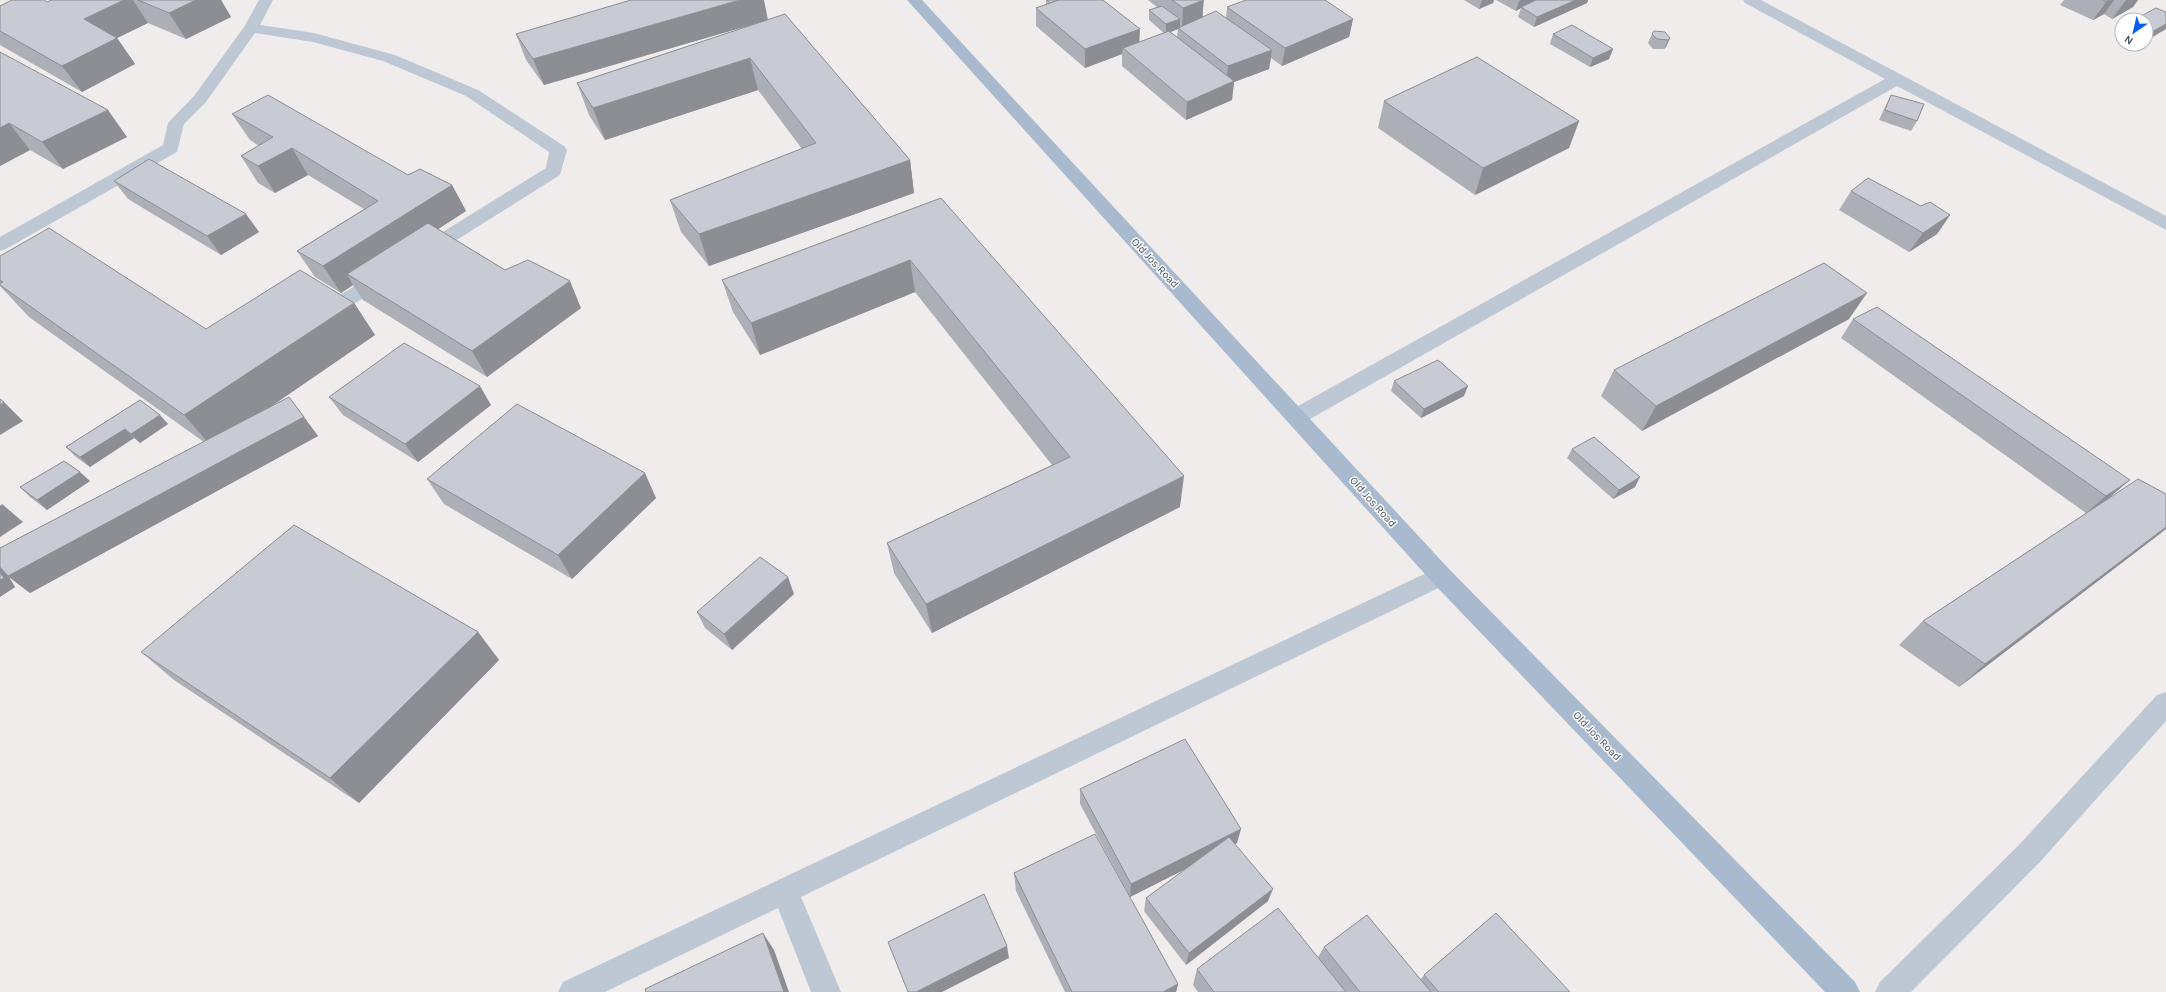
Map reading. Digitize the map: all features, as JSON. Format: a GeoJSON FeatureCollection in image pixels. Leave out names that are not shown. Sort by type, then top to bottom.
{"type":"FeatureCollection","features":[{"type":"Feature","properties":{"kind":"main road","name":"Old Jos Road"},"geometry":{"type":"LineString","coordinates":[[914,0],[1441,576],[1845,992]]}},
{"type":"Feature","properties":{"kind":"street"},"geometry":{"type":"LineString","coordinates":[[0,245],[171,148],[176,123],[200,99],[251,28],[266,0]]}},
{"type":"Feature","properties":{"kind":"street"},"geometry":{"type":"LineString","coordinates":[[1750,0],[1895,80],[2166,224]]}},
{"type":"Feature","properties":{"kind":"street"},"geometry":{"type":"LineString","coordinates":[[251,28],[314,38],[390,58],[472,93],[558,150],[554,171],[320,316],[310,328]]}},
{"type":"Feature","properties":{"kind":"street"},"geometry":{"type":"LineString","coordinates":[[1296,417],[1895,80]]}},
{"type":"Feature","properties":{"kind":"street"},"geometry":{"type":"LineString","coordinates":[[573,992],[785,892],[1441,576]]}},
{"type":"Feature","properties":{"kind":"street"},"geometry":{"type":"LineString","coordinates":[[1890,992],[2029,854],[2166,703]]}},
{"type":"Feature","properties":{"kind":"street"},"geometry":{"type":"LineString","coordinates":[[785,892],[826,992]]}},
{"type":"Feature","properties":{"kind":"building"},"geometry":{"type":"Polygon","coordinates":[[[12,0],[44,0],[47,2],[51,0],[124,0],[84,19],[117,38],[62,66],[0,31],[0,6],[12,0]]]}},
{"type":"Feature","properties":{"kind":"building"},"geometry":{"type":"Polygon","coordinates":[[[138,0],[196,0],[169,13],[138,0]]]}},
{"type":"Feature","properties":{"kind":"building"},"geometry":{"type":"Polygon","coordinates":[[[631,0],[740,0],[533,59],[516,34],[631,0]]]}},
{"type":"Feature","properties":{"kind":"building"},"geometry":{"type":"Polygon","coordinates":[[[1047,0],[1059,0],[1050,3],[1047,0]]]}},
{"type":"Feature","properties":{"kind":"building"},"geometry":{"type":"Polygon","coordinates":[[[1059,0],[1103,0],[1140,29],[1085,49],[1036,8],[1059,0]]]}},
{"type":"Feature","properties":{"kind":"building"},"geometry":{"type":"Polygon","coordinates":[[[1172,0],[1204,0],[1183,8],[1172,0]]]}},
{"type":"Feature","properties":{"kind":"building"},"geometry":{"type":"Polygon","coordinates":[[[1246,0],[1325,0],[1353,19],[1285,48],[1227,7],[1246,0]]]}},
{"type":"Feature","properties":{"kind":"building"},"geometry":{"type":"Polygon","coordinates":[[[1536,0],[1576,0],[1537,17],[1521,7],[1536,0]]]}},
{"type":"Feature","properties":{"kind":"building"},"geometry":{"type":"Polygon","coordinates":[[[1162,6],[1180,19],[1166,24],[1149,10],[1162,6]]]}},
{"type":"Feature","properties":{"kind":"building"},"geometry":{"type":"Polygon","coordinates":[[[2156,8],[2166,12],[2166,24],[2154,31],[2154,12],[2149,12],[2156,8]]]}},
{"type":"Feature","properties":{"kind":"building"},"geometry":{"type":"Polygon","coordinates":[[[1216,11],[1272,50],[1228,66],[1178,28],[1216,11]]]}},
{"type":"Feature","properties":{"kind":"building"},"geometry":{"type":"Polygon","coordinates":[[[785,14],[910,160],[699,234],[670,200],[816,143],[750,58],[593,108],[577,83],[785,14]]]}},
{"type":"Feature","properties":{"kind":"building"},"geometry":{"type":"Polygon","coordinates":[[[1572,25],[1613,49],[1593,58],[1553,34],[1572,25]]]}},
{"type":"Feature","properties":{"kind":"building"},"geometry":{"type":"Polygon","coordinates":[[[1169,31],[1234,81],[1187,102],[1123,48],[1169,31]]]}},
{"type":"Feature","properties":{"kind":"building"},"geometry":{"type":"Polygon","coordinates":[[[1654,31],[1665,32],[1670,38],[1668,40],[1657,39],[1652,34],[1654,31]]]}},
{"type":"Feature","properties":{"kind":"building"},"geometry":{"type":"Polygon","coordinates":[[[0,52],[108,110],[42,142],[9,123],[0,128],[0,52]]]}},
{"type":"Feature","properties":{"kind":"building"},"geometry":{"type":"Polygon","coordinates":[[[1477,57],[1579,121],[1483,168],[1384,101],[1477,57]]]}},
{"type":"Feature","properties":{"kind":"building"},"geometry":{"type":"Polygon","coordinates":[[[268,95],[408,175],[420,169],[452,185],[323,266],[297,251],[378,201],[292,148],[258,166],[241,156],[273,137],[232,114],[268,95]]]}},
{"type":"Feature","properties":{"kind":"building"},"geometry":{"type":"Polygon","coordinates":[[[1891,95],[1924,104],[1917,121],[1885,110],[1891,95]]]}},
{"type":"Feature","properties":{"kind":"building"},"geometry":{"type":"Polygon","coordinates":[[[149,159],[246,214],[207,236],[114,181],[149,159]]]}},
{"type":"Feature","properties":{"kind":"building"},"geometry":{"type":"Polygon","coordinates":[[[1868,178],[1921,206],[1930,202],[1950,215],[1923,233],[1851,191],[1868,178]]]}},
{"type":"Feature","properties":{"kind":"building"},"geometry":{"type":"Polygon","coordinates":[[[941,198],[1184,476],[926,604],[887,543],[1070,457],[910,260],[751,323],[722,280],[941,198]]]}},
{"type":"Feature","properties":{"kind":"building"},"geometry":{"type":"Polygon","coordinates":[[[428,223],[505,270],[528,260],[570,281],[472,351],[347,274],[428,223]]]}},
{"type":"Feature","properties":{"kind":"building"},"geometry":{"type":"Polygon","coordinates":[[[49,228],[206,329],[300,270],[354,303],[184,415],[0,285],[0,283],[3,282],[0,280],[0,256],[49,228]]]}},
{"type":"Feature","properties":{"kind":"building"},"geometry":{"type":"Polygon","coordinates":[[[1824,263],[1867,293],[1656,406],[1614,370],[1824,263]]]}},
{"type":"Feature","properties":{"kind":"building"},"geometry":{"type":"Polygon","coordinates":[[[1877,307],[2130,480],[2106,496],[1853,319],[1877,307]]]}},
{"type":"Feature","properties":{"kind":"building"},"geometry":{"type":"Polygon","coordinates":[[[404,343],[480,386],[405,444],[329,397],[404,343]]]}},
{"type":"Feature","properties":{"kind":"building"},"geometry":{"type":"Polygon","coordinates":[[[1438,360],[1468,386],[1424,409],[1394,381],[1438,360]]]}},
{"type":"Feature","properties":{"kind":"building"},"geometry":{"type":"Polygon","coordinates":[[[289,397],[304,417],[8,576],[0,567],[0,548],[289,397]]]}},
{"type":"Feature","properties":{"kind":"building"},"geometry":{"type":"Polygon","coordinates":[[[0,399],[4,402],[0,405],[0,399]]]}},
{"type":"Feature","properties":{"kind":"building"},"geometry":{"type":"Polygon","coordinates":[[[140,400],[160,415],[131,434],[125,429],[80,457],[66,447],[140,400]]]}},
{"type":"Feature","properties":{"kind":"building"},"geometry":{"type":"Polygon","coordinates":[[[517,404],[645,473],[558,555],[427,479],[517,404]]]}},
{"type":"Feature","properties":{"kind":"building"},"geometry":{"type":"Polygon","coordinates":[[[1594,437],[1640,477],[1619,490],[1572,449],[1594,437]]]}},
{"type":"Feature","properties":{"kind":"building"},"geometry":{"type":"Polygon","coordinates":[[[64,461],[80,472],[37,500],[20,487],[64,461]]]}},
{"type":"Feature","properties":{"kind":"building"},"geometry":{"type":"Polygon","coordinates":[[[2138,479],[2166,494],[2166,527],[1985,664],[1923,621],[2138,479]]]}},
{"type":"Feature","properties":{"kind":"building"},"geometry":{"type":"Polygon","coordinates":[[[294,525],[478,632],[330,778],[141,652],[294,525]]]}},
{"type":"Feature","properties":{"kind":"building"},"geometry":{"type":"Polygon","coordinates":[[[760,557],[788,577],[724,634],[697,612],[760,557]]]}},
{"type":"Feature","properties":{"kind":"building"},"geometry":{"type":"Polygon","coordinates":[[[0,572],[4,578],[0,580],[0,572]]]}},
{"type":"Feature","properties":{"kind":"building"},"geometry":{"type":"Polygon","coordinates":[[[1185,739],[1241,829],[1131,884],[1080,789],[1185,739]]]}},
{"type":"Feature","properties":{"kind":"building"},"geometry":{"type":"Polygon","coordinates":[[[1095,834],[1178,984],[1163,992],[1072,992],[1014,873],[1095,834]]]}},
{"type":"Feature","properties":{"kind":"building"},"geometry":{"type":"Polygon","coordinates":[[[1229,837],[1273,889],[1189,953],[1146,898],[1229,837]]]}},
{"type":"Feature","properties":{"kind":"building"},"geometry":{"type":"Polygon","coordinates":[[[984,894],[1007,946],[916,992],[908,992],[888,942],[984,894]]]}},
{"type":"Feature","properties":{"kind":"building"},"geometry":{"type":"Polygon","coordinates":[[[1278,908],[1346,992],[1214,992],[1197,969],[1278,908]]]}},
{"type":"Feature","properties":{"kind":"building"},"geometry":{"type":"Polygon","coordinates":[[[1496,913],[1570,992],[1439,992],[1424,975],[1496,913]]]}},
{"type":"Feature","properties":{"kind":"building"},"geometry":{"type":"Polygon","coordinates":[[[1367,915],[1431,992],[1360,992],[1324,947],[1367,915]]]}},
{"type":"Feature","properties":{"kind":"building"},"geometry":{"type":"Polygon","coordinates":[[[763,933],[784,992],[646,992],[645,989],[763,933]]]}}]}
